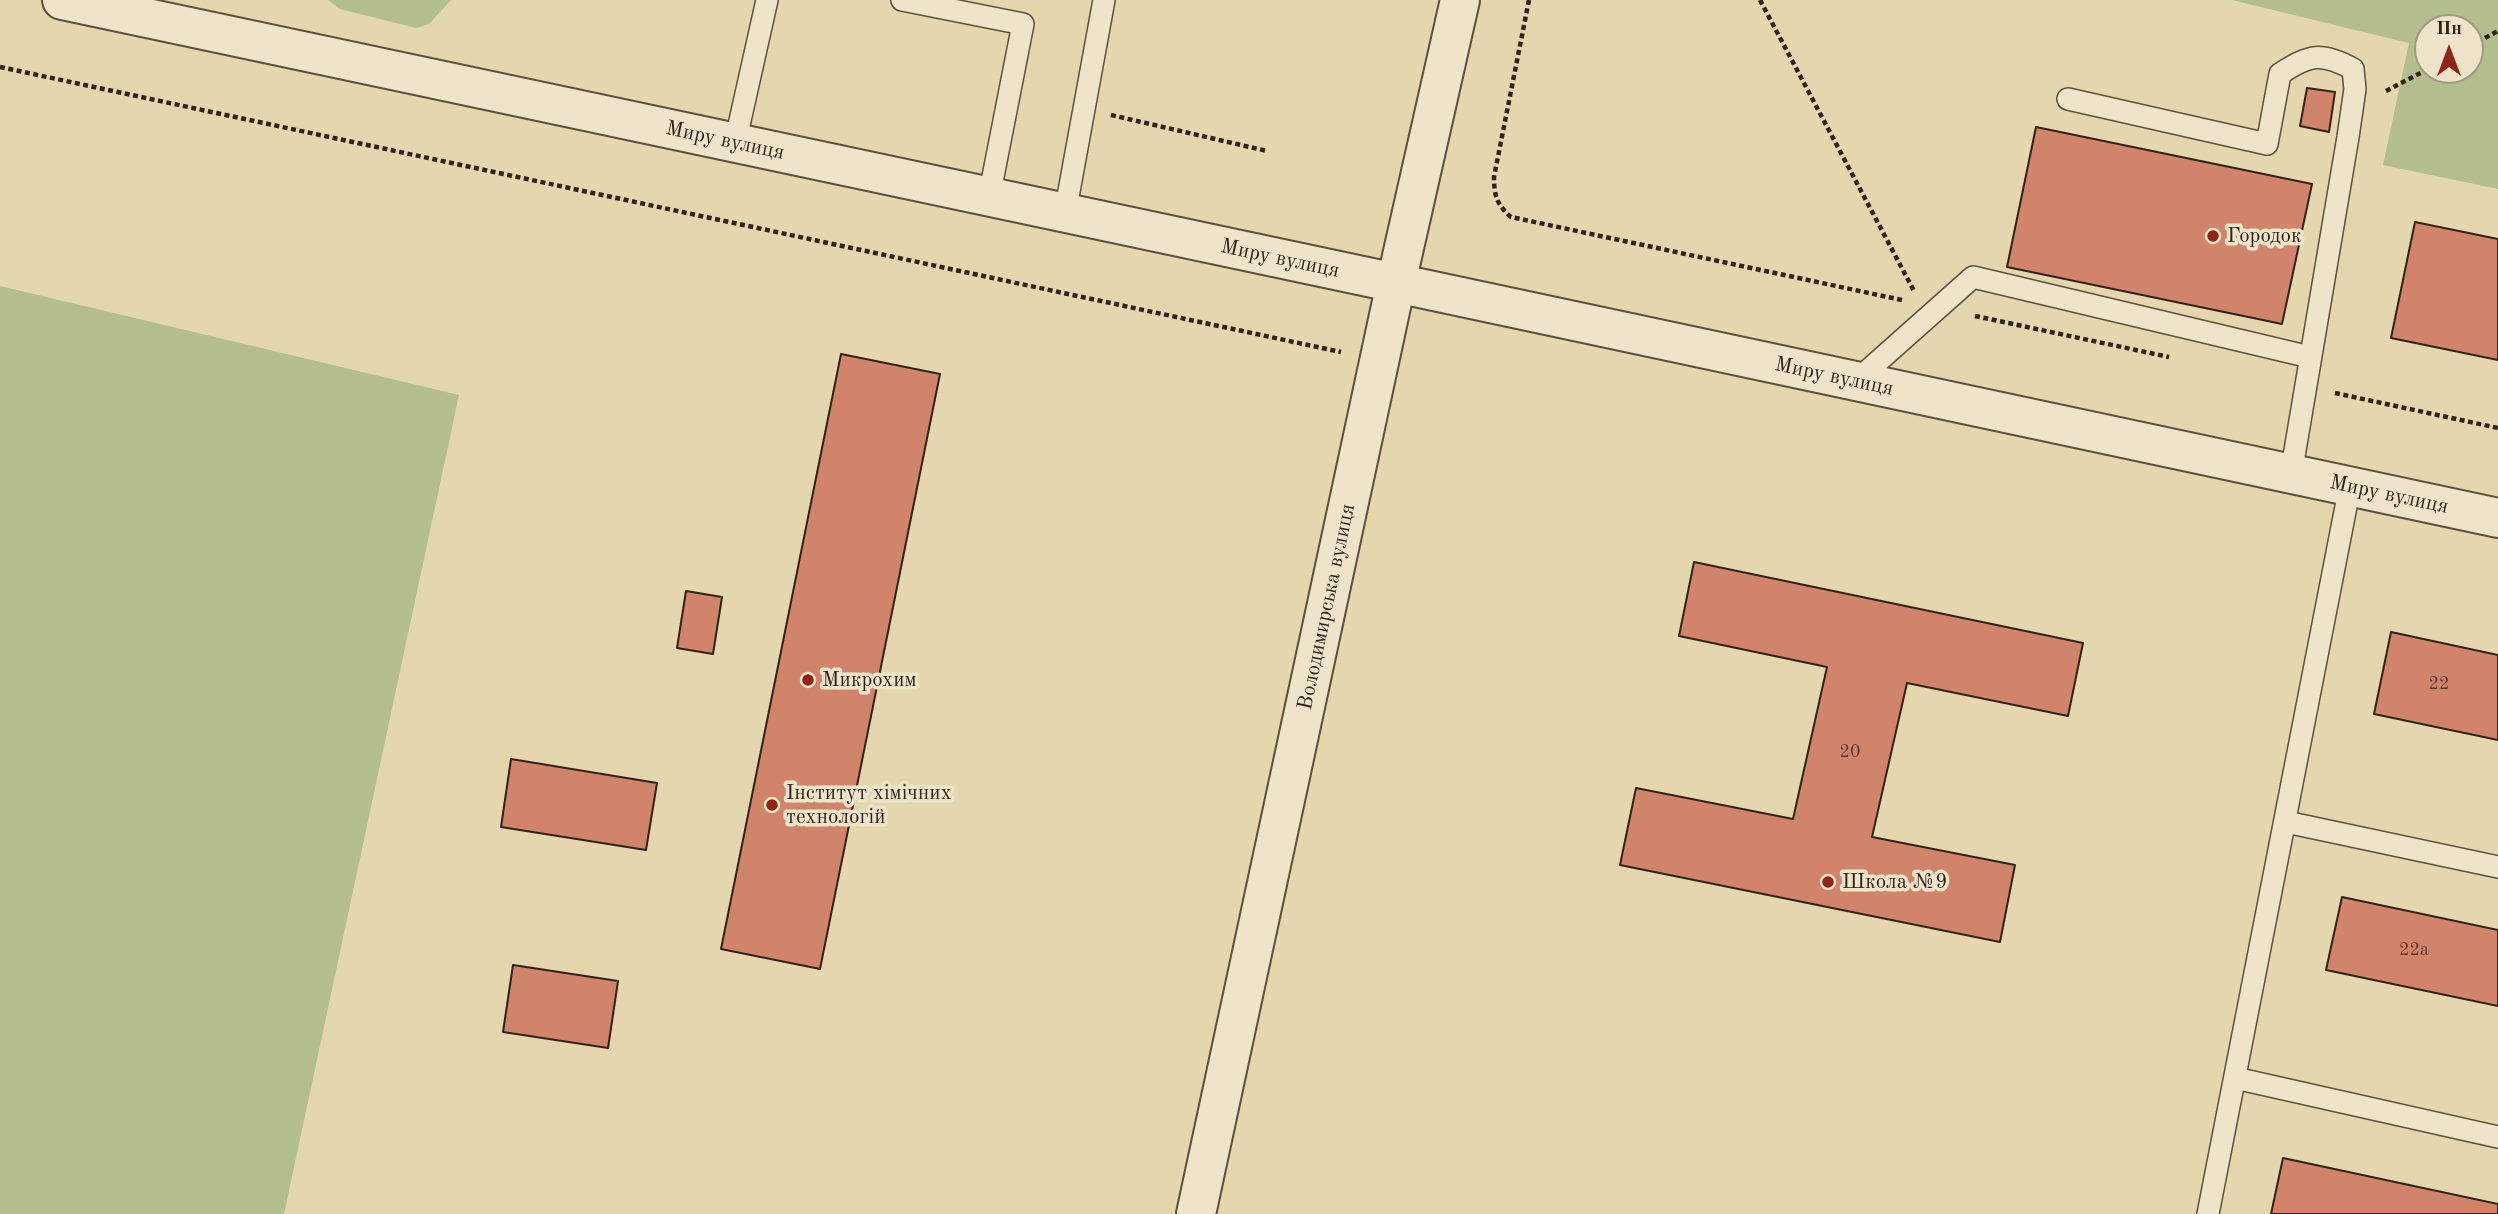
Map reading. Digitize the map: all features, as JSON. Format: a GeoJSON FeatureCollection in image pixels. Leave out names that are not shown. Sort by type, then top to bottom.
{"type":"FeatureCollection","features":[{"type":"Feature","properties":{"kind":"street","name":"Миру вулиця"},"geometry":{"type":"LineString","coordinates":[[61,0],[2498,518]]}},
{"type":"Feature","properties":{"kind":"street","name":"Володимирська вулиця"},"geometry":{"type":"LineString","coordinates":[[1196,1214],[1396,284],[1460,0]]}},
{"type":"Feature","properties":{"kind":"lane"},"geometry":{"type":"LineString","coordinates":[[735,143],[767,0]]}},
{"type":"Feature","properties":{"kind":"lane"},"geometry":{"type":"LineString","coordinates":[[902,0],[1023,24],[989,197]]}},
{"type":"Feature","properties":{"kind":"lane"},"geometry":{"type":"LineString","coordinates":[[1065,214],[1104,0]]}},
{"type":"Feature","properties":{"kind":"lane"},"geometry":{"type":"LineString","coordinates":[[2068,99],[2267,144],[2280,74],[2301,60],[2329,56],[2353,69],[2355,89],[2352,110],[2291,474]]}},
{"type":"Feature","properties":{"kind":"lane"},"geometry":{"type":"LineString","coordinates":[[1856,381],[1930,306],[1973,277],[2310,357]]}},
{"type":"Feature","properties":{"kind":"lane"},"geometry":{"type":"LineString","coordinates":[[2208,1214],[2350,486]]}},
{"type":"Feature","properties":{"kind":"lane"},"geometry":{"type":"LineString","coordinates":[[2286,822],[2498,867]]}},
{"type":"Feature","properties":{"kind":"lane"},"geometry":{"type":"LineString","coordinates":[[2235,1078],[2498,1137]]}},
{"type":"Feature","properties":{"kind":"path"},"geometry":{"type":"LineString","coordinates":[[1530,0],[1494,177],[1494,193],[1499,206],[1511,217],[2183,360]]}},
{"type":"Feature","properties":{"kind":"path"},"geometry":{"type":"LineString","coordinates":[[1760,0],[1930,306]]}},
{"type":"Feature","properties":{"kind":"path"},"geometry":{"type":"LineString","coordinates":[[0,67],[1341,352]]}},
{"type":"Feature","properties":{"kind":"path"},"geometry":{"type":"LineString","coordinates":[[2352,110],[2414,77]]}},
{"type":"Feature","properties":{"kind":"path"},"geometry":{"type":"LineString","coordinates":[[1084,108],[1267,151]]}},
{"type":"Feature","properties":{"kind":"path"},"geometry":{"type":"LineString","coordinates":[[2305,387],[2498,428]]}},
{"type":"Feature","properties":{"kind":"green space"},"geometry":{"type":"Polygon","coordinates":[[[328,0],[451,0],[429,24],[416,28],[340,9],[328,0]]]}},
{"type":"Feature","properties":{"kind":"green space"},"geometry":{"type":"Polygon","coordinates":[[[2232,0],[2498,0],[2498,189],[2383,165],[2409,43],[2232,0]]]}},
{"type":"Feature","properties":{"kind":"green space"},"geometry":{"type":"Polygon","coordinates":[[[0,286],[459,395],[284,1214],[0,1214],[0,286]]]}},
{"type":"Feature","properties":{"kind":"building"},"geometry":{"type":"Polygon","coordinates":[[[2307,88],[2335,92],[2329,132],[2300,126],[2307,88]]]}},
{"type":"Feature","properties":{"kind":"building"},"geometry":{"type":"Polygon","coordinates":[[[2036,127],[2312,184],[2282,324],[2007,267],[2036,127]]]}},
{"type":"Feature","properties":{"kind":"building"},"geometry":{"type":"Polygon","coordinates":[[[2415,222],[2498,239],[2498,360],[2391,338],[2415,222]]]}},
{"type":"Feature","properties":{"kind":"building"},"geometry":{"type":"Polygon","coordinates":[[[841,354],[940,374],[820,969],[721,949],[841,354]]]}},
{"type":"Feature","properties":{"kind":"building"},"geometry":{"type":"Polygon","coordinates":[[[1694,562],[2083,643],[2068,716],[1907,683],[1872,837],[2015,865],[2000,942],[1620,865],[1636,788],[1793,819],[1827,667],[1679,636],[1694,562]]]}},
{"type":"Feature","properties":{"kind":"building"},"geometry":{"type":"Polygon","coordinates":[[[686,591],[722,597],[713,654],[677,648],[686,591]]]}},
{"type":"Feature","properties":{"kind":"building"},"geometry":{"type":"Polygon","coordinates":[[[2391,632],[2498,655],[2498,740],[2374,714],[2391,632]]]}},
{"type":"Feature","properties":{"kind":"building"},"geometry":{"type":"Polygon","coordinates":[[[511,759],[657,783],[646,850],[501,827],[511,759]]]}},
{"type":"Feature","properties":{"kind":"building"},"geometry":{"type":"Polygon","coordinates":[[[2342,897],[2498,930],[2498,1006],[2326,970],[2342,897]]]}},
{"type":"Feature","properties":{"kind":"building"},"geometry":{"type":"Polygon","coordinates":[[[513,965],[618,981],[608,1048],[503,1032],[513,965]]]}},
{"type":"Feature","properties":{"kind":"building"},"geometry":{"type":"Polygon","coordinates":[[[2283,1158],[2498,1204],[2498,1214],[2271,1214],[2283,1158]]]}},
{"type":"Feature","properties":{"kind":"place","name":"Городок"},"geometry":{"type":"Point","coordinates":[2213,236]}},
{"type":"Feature","properties":{"kind":"place","name":"Микрохим"},"geometry":{"type":"Point","coordinates":[808,680]}},
{"type":"Feature","properties":{"kind":"place","name":"Інститут хімічних технологій"},"geometry":{"type":"Point","coordinates":[772,805]}},
{"type":"Feature","properties":{"kind":"place","name":"Школа №9"},"geometry":{"type":"Point","coordinates":[1828,882]}}]}
